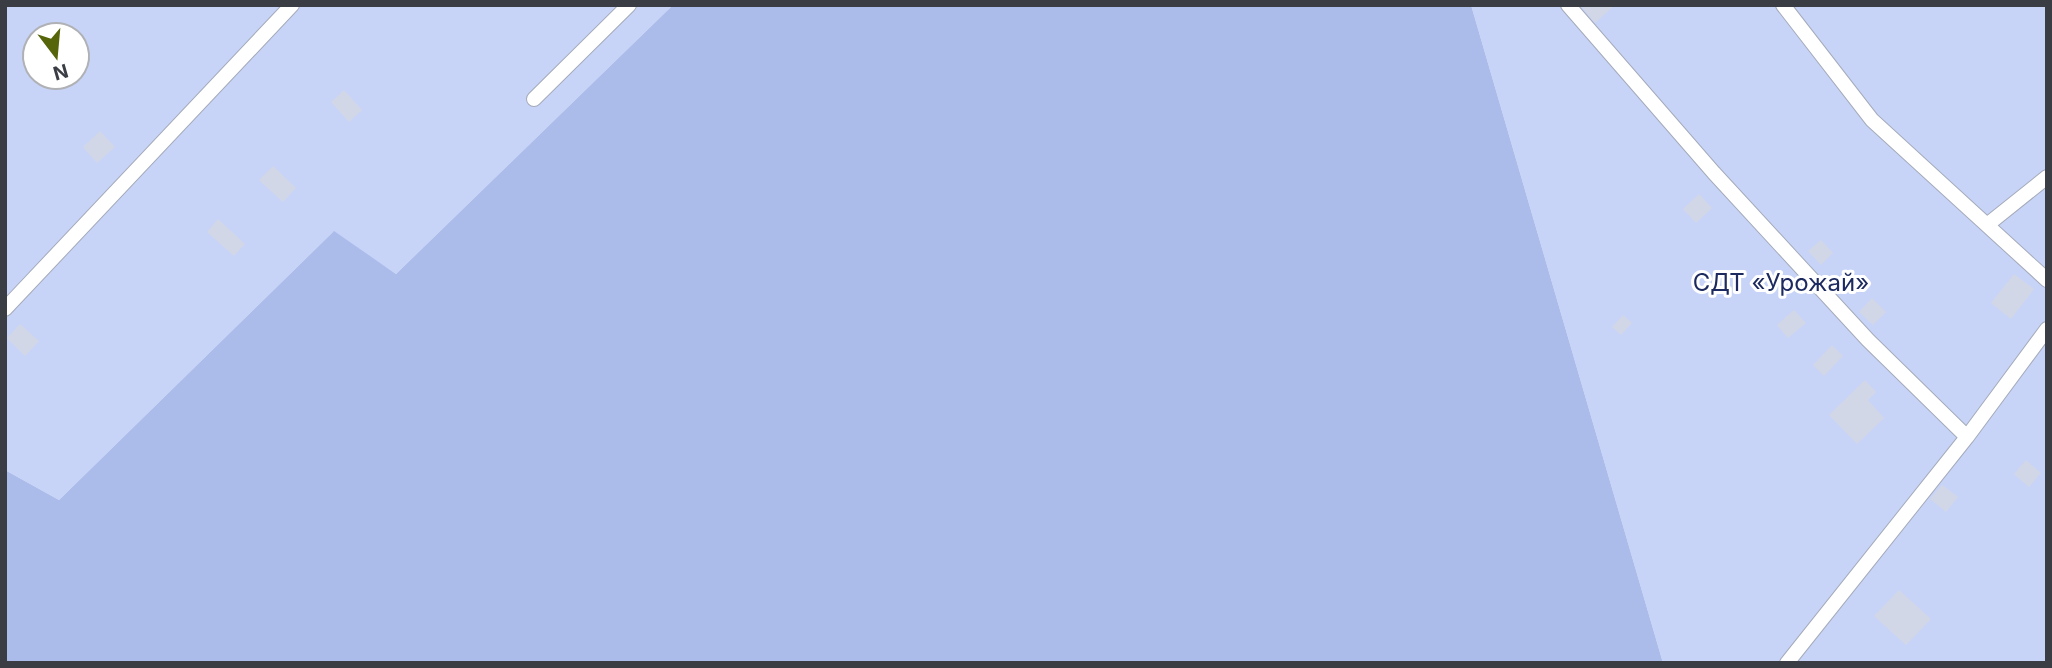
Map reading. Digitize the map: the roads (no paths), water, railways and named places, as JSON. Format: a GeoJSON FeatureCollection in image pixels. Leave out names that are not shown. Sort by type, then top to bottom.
{"type":"FeatureCollection","features":[{"type":"Feature","properties":{"kind":"lane"},"geometry":{"type":"LineString","coordinates":[[5,309],[292,5]]}},
{"type":"Feature","properties":{"kind":"lane"},"geometry":{"type":"LineString","coordinates":[[534,99],[629,5]]}},
{"type":"Feature","properties":{"kind":"lane"},"geometry":{"type":"LineString","coordinates":[[1568,5],[1714,173],[1858,330],[1967,437]]}},
{"type":"Feature","properties":{"kind":"lane"},"geometry":{"type":"LineString","coordinates":[[1783,5],[1872,121],[2047,280]]}},
{"type":"Feature","properties":{"kind":"lane"},"geometry":{"type":"LineString","coordinates":[[1987,225],[2047,177]]}},
{"type":"Feature","properties":{"kind":"lane"},"geometry":{"type":"LineString","coordinates":[[1787,663],[1967,437],[2047,329]]}},
{"type":"Feature","properties":{"kind":"park label","name":"СДТ «Урожай»"},"geometry":{"type":"Point","coordinates":[1781,282]}}]}
